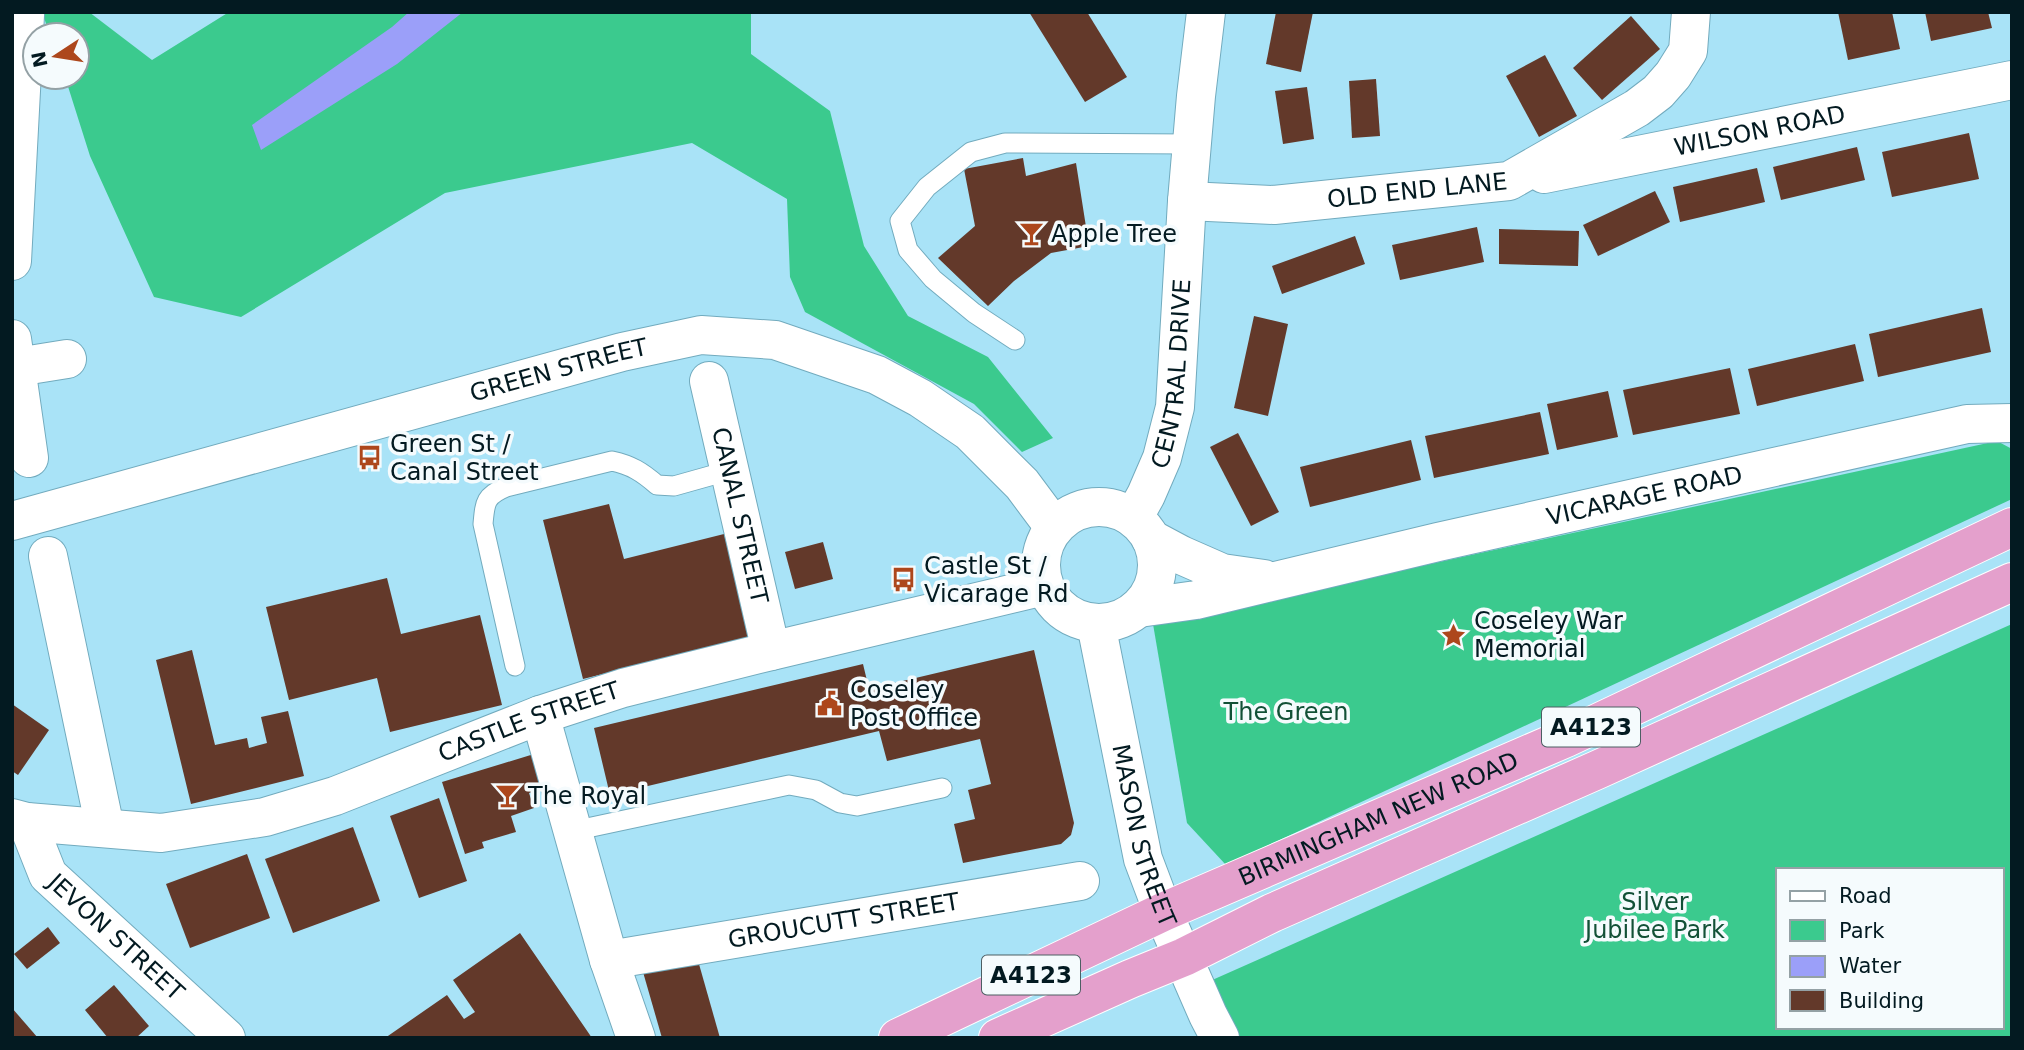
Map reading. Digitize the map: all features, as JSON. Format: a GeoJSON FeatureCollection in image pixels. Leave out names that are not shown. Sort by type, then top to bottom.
{"type":"FeatureCollection","features":[{"type":"Feature","properties":{"kind":"highway","name":"BIRMINGHAM NEW ROAD"},"geometry":{"type":"LineString","coordinates":[[898,1038],[1164,912],[1566,738],[2012,527]]}},
{"type":"Feature","properties":{"kind":"highway","name":"BIRMINGHAM NEW ROAD"},"geometry":{"type":"LineString","coordinates":[[998,1038],[1184,957],[1272,913],[1609,765],[2012,582]]}},
{"type":"Feature","properties":{"kind":"street"},"geometry":{"type":"LineString","coordinates":[[12,261],[25,15],[22,12]]}},
{"type":"Feature","properties":{"kind":"street","name":"CENTRAL DRIVE"},"geometry":{"type":"LineString","coordinates":[[1141,527],[1136,513],[1162,458],[1175,407],[1187,201],[1206,12]]}},
{"type":"Feature","properties":{"kind":"street","name":"OLD END LANE"},"geometry":{"type":"LineString","coordinates":[[1187,201],[1274,205],[1509,181],[1637,108],[1658,92],[1688,51],[1691,12]]}},
{"type":"Feature","properties":{"kind":"street","name":"WILSON ROAD"},"geometry":{"type":"LineString","coordinates":[[1509,181],[2012,80]]}},
{"type":"Feature","properties":{"kind":"street","name":"GREEN STREET"},"geometry":{"type":"LineString","coordinates":[[12,521],[622,352],[701,335],[775,340],[877,375],[920,398],[970,432],[1022,484],[1054,527]]}},
{"type":"Feature","properties":{"kind":"street"},"geometry":{"type":"LineString","coordinates":[[29,458],[14,353],[67,359]]}},
{"type":"Feature","properties":{"kind":"street","name":"CANAL STREET"},"geometry":{"type":"LineString","coordinates":[[709,381],[771,651]]}},
{"type":"Feature","properties":{"kind":"street","name":"VICARAGE ROAD"},"geometry":{"type":"LineString","coordinates":[[1139,608],[1196,600],[1438,542],[1967,424],[2012,423]]}},
{"type":"Feature","properties":{"kind":"street"},"geometry":{"type":"LineString","coordinates":[[1088,508],[1119,510],[1141,527],[1157,552],[1158,568],[1148,598],[1126,618],[1109,624],[1079,621],[1063,612],[1052,601],[1044,586],[1041,571],[1041,556],[1054,527],[1068,515],[1088,508]]}},
{"type":"Feature","properties":{"kind":"street","name":"VICARAGE ROAD"},"geometry":{"type":"LineString","coordinates":[[1141,527],[1181,555],[1222,573],[1278,581]]}},
{"type":"Feature","properties":{"kind":"street"},"geometry":{"type":"LineString","coordinates":[[48,556],[105,828]]}},
{"type":"Feature","properties":{"kind":"street","name":"CASTLE STREET"},"geometry":{"type":"LineString","coordinates":[[19,820],[161,833],[265,817],[335,796],[540,715],[623,688],[1044,586]]}},
{"type":"Feature","properties":{"kind":"street","name":"MASON STREET"},"geometry":{"type":"LineString","coordinates":[[1096,624],[1143,859],[1220,1038]]}},
{"type":"Feature","properties":{"kind":"street"},"geometry":{"type":"LineString","coordinates":[[540,715],[609,960],[636,1038]]}},
{"type":"Feature","properties":{"kind":"street","name":"JEVON STREET"},"geometry":{"type":"LineString","coordinates":[[19,820],[48,875],[226,1038]]}},
{"type":"Feature","properties":{"kind":"street","name":"GROUCUTT STREET"},"geometry":{"type":"LineString","coordinates":[[609,960],[1080,881]]}},
{"type":"Feature","properties":{"kind":"lane"},"geometry":{"type":"LineString","coordinates":[[1015,340],[974,313],[933,279],[908,250],[900,221],[926,187],[971,152],[1005,143],[1192,144]]}},
{"type":"Feature","properties":{"kind":"lane"},"geometry":{"type":"LineString","coordinates":[[515,666],[483,524],[485,505],[492,494],[506,487],[612,461],[629,464],[657,485],[674,486],[731,470]]}},
{"type":"Feature","properties":{"kind":"lane"},"geometry":{"type":"LineString","coordinates":[[573,831],[789,785],[816,790],[840,803],[857,806],[942,788]]}},
{"type":"Feature","properties":{"kind":"green space"},"geometry":{"type":"Polygon","coordinates":[[[42,12],[89,12],[152,60],[229,12],[751,12],[751,54],[830,111],[864,246],[908,316],[988,357],[1053,438],[1022,452],[974,404],[805,312],[790,277],[787,199],[692,143],[445,193],[241,317],[154,297],[90,156],[69,91],[91,91],[91,21],[45,21],[42,12]]]}},
{"type":"Feature","properties":{"kind":"green space","name":"The Green"},"geometry":{"type":"Polygon","coordinates":[[[1997,441],[2012,449],[2012,499],[1226,865],[1187,823],[1153,624],[1997,441]]]}},
{"type":"Feature","properties":{"kind":"green space","name":"Silver Jubilee Park"},"geometry":{"type":"Polygon","coordinates":[[[2012,624],[2012,1038],[1232,1038],[1210,981],[2012,624]]]}},
{"type":"Feature","properties":{"kind":"water"},"geometry":{"type":"Polygon","coordinates":[[[409,12],[463,12],[397,64],[261,150],[252,125],[392,27],[409,12]]]}},
{"type":"Feature","properties":{"kind":"building"},"geometry":{"type":"Polygon","coordinates":[[[1029,12],[1087,12],[1127,77],[1085,102],[1029,12]]]}},
{"type":"Feature","properties":{"kind":"building"},"geometry":{"type":"Polygon","coordinates":[[[1276,12],[1313,12],[1301,72],[1266,64],[1276,12]]]}},
{"type":"Feature","properties":{"kind":"building"},"geometry":{"type":"Polygon","coordinates":[[[1838,12],[1892,12],[1900,49],[1848,60],[1838,12]]]}},
{"type":"Feature","properties":{"kind":"building"},"geometry":{"type":"Polygon","coordinates":[[[1925,12],[1988,12],[1992,28],[1931,41],[1925,12]]]}},
{"type":"Feature","properties":{"kind":"building"},"geometry":{"type":"Polygon","coordinates":[[[1631,16],[1660,49],[1602,100],[1573,68],[1631,16]]]}},
{"type":"Feature","properties":{"kind":"building"},"geometry":{"type":"Polygon","coordinates":[[[1545,55],[1577,116],[1539,137],[1506,76],[1545,55]]]}},
{"type":"Feature","properties":{"kind":"building"},"geometry":{"type":"Polygon","coordinates":[[[1376,79],[1380,136],[1352,138],[1349,81],[1376,79]]]}},
{"type":"Feature","properties":{"kind":"building"},"geometry":{"type":"Polygon","coordinates":[[[1307,87],[1314,139],[1283,144],[1275,91],[1307,87]]]}},
{"type":"Feature","properties":{"kind":"building"},"geometry":{"type":"Polygon","coordinates":[[[1969,133],[1979,179],[1892,197],[1882,152],[1969,133]]]}},
{"type":"Feature","properties":{"kind":"building"},"geometry":{"type":"Polygon","coordinates":[[[1857,147],[1865,180],[1781,200],[1773,167],[1857,147]]]}},
{"type":"Feature","properties":{"kind":"building"},"geometry":{"type":"Polygon","coordinates":[[[1023,158],[1026,176],[1076,163],[1089,246],[1051,253],[1014,281],[988,306],[938,258],[975,226],[964,169],[1023,158]]]}},
{"type":"Feature","properties":{"kind":"building"},"geometry":{"type":"Polygon","coordinates":[[[1757,168],[1765,202],[1680,222],[1673,187],[1757,168]]]}},
{"type":"Feature","properties":{"kind":"building"},"geometry":{"type":"Polygon","coordinates":[[[1655,191],[1670,222],[1598,256],[1583,225],[1655,191]]]}},
{"type":"Feature","properties":{"kind":"building"},"geometry":{"type":"Polygon","coordinates":[[[1477,227],[1484,262],[1400,280],[1392,245],[1477,227]]]}},
{"type":"Feature","properties":{"kind":"building"},"geometry":{"type":"Polygon","coordinates":[[[1499,229],[1579,231],[1578,266],[1499,264],[1499,229]]]}},
{"type":"Feature","properties":{"kind":"building"},"geometry":{"type":"Polygon","coordinates":[[[1355,236],[1365,264],[1282,294],[1272,266],[1355,236]]]}},
{"type":"Feature","properties":{"kind":"building"},"geometry":{"type":"Polygon","coordinates":[[[1982,308],[1991,352],[1878,377],[1869,334],[1982,308]]]}},
{"type":"Feature","properties":{"kind":"building"},"geometry":{"type":"Polygon","coordinates":[[[1254,316],[1288,324],[1268,416],[1234,408],[1254,316]]]}},
{"type":"Feature","properties":{"kind":"building"},"geometry":{"type":"Polygon","coordinates":[[[1855,344],[1864,381],[1757,406],[1748,369],[1855,344]]]}},
{"type":"Feature","properties":{"kind":"building"},"geometry":{"type":"Polygon","coordinates":[[[1730,368],[1740,414],[1633,435],[1623,390],[1730,368]]]}},
{"type":"Feature","properties":{"kind":"building"},"geometry":{"type":"Polygon","coordinates":[[[1608,391],[1618,437],[1557,450],[1547,404],[1608,391]]]}},
{"type":"Feature","properties":{"kind":"building"},"geometry":{"type":"Polygon","coordinates":[[[1540,412],[1549,454],[1434,478],[1425,436],[1540,412]]]}},
{"type":"Feature","properties":{"kind":"building"},"geometry":{"type":"Polygon","coordinates":[[[1238,433],[1279,512],[1251,526],[1210,447],[1238,433]]]}},
{"type":"Feature","properties":{"kind":"building"},"geometry":{"type":"Polygon","coordinates":[[[1411,440],[1421,480],[1310,507],[1300,467],[1411,440]]]}},
{"type":"Feature","properties":{"kind":"building"},"geometry":{"type":"Polygon","coordinates":[[[609,504],[624,559],[724,534],[750,637],[583,679],[543,520],[609,504]]]}},
{"type":"Feature","properties":{"kind":"building"},"geometry":{"type":"Polygon","coordinates":[[[823,542],[833,579],[795,589],[785,552],[823,542]]]}},
{"type":"Feature","properties":{"kind":"building"},"geometry":{"type":"Polygon","coordinates":[[[387,578],[401,634],[480,615],[502,705],[390,732],[377,678],[289,700],[266,607],[387,578]]]}},
{"type":"Feature","properties":{"kind":"building"},"geometry":{"type":"Polygon","coordinates":[[[192,650],[215,745],[247,738],[249,748],[267,743],[261,717],[288,711],[304,776],[191,804],[156,660],[192,650]]]}},
{"type":"Feature","properties":{"kind":"building"},"geometry":{"type":"Polygon","coordinates":[[[1034,650],[1074,823],[1071,835],[1061,844],[963,863],[954,824],[975,819],[968,790],[991,784],[980,739],[887,761],[879,731],[610,795],[594,728],[863,664],[869,689],[1034,650]]]}},
{"type":"Feature","properties":{"kind":"building"},"geometry":{"type":"Polygon","coordinates":[[[12,704],[49,730],[18,775],[12,771],[12,704]]]}},
{"type":"Feature","properties":{"kind":"building"},"geometry":{"type":"Polygon","coordinates":[[[534,754],[545,788],[529,793],[534,808],[511,816],[516,832],[482,842],[484,848],[465,854],[442,782],[534,754]]]}},
{"type":"Feature","properties":{"kind":"building"},"geometry":{"type":"Polygon","coordinates":[[[439,798],[467,881],[419,898],[390,816],[439,798]]]}},
{"type":"Feature","properties":{"kind":"building"},"geometry":{"type":"Polygon","coordinates":[[[353,827],[380,901],[293,933],[265,859],[353,827]]]}},
{"type":"Feature","properties":{"kind":"building"},"geometry":{"type":"Polygon","coordinates":[[[247,854],[270,918],[190,948],[166,884],[247,854]]]}},
{"type":"Feature","properties":{"kind":"building"},"geometry":{"type":"Polygon","coordinates":[[[48,927],[60,943],[27,969],[14,954],[48,927]]]}},
{"type":"Feature","properties":{"kind":"building"},"geometry":{"type":"Polygon","coordinates":[[[520,933],[592,1038],[385,1038],[447,995],[464,1019],[475,1012],[453,980],[520,933]]]}},
{"type":"Feature","properties":{"kind":"building"},"geometry":{"type":"Polygon","coordinates":[[[697,957],[720,1038],[662,1038],[643,972],[697,957]]]}},
{"type":"Feature","properties":{"kind":"building"},"geometry":{"type":"Polygon","coordinates":[[[114,985],[149,1026],[136,1038],[108,1038],[85,1010],[114,985]]]}},
{"type":"Feature","properties":{"kind":"building"},"geometry":{"type":"Polygon","coordinates":[[[12,1008],[38,1038],[12,1038],[12,1008]]]}},
{"type":"Feature","properties":{"kind":"place","name":"Apple Tree"},"geometry":{"type":"Point","coordinates":[1031,234]}},
{"type":"Feature","properties":{"kind":"place","name":"Green St / Canal Street"},"geometry":{"type":"Point","coordinates":[370,458]}},
{"type":"Feature","properties":{"kind":"place","name":"Castle St / Vicarage Rd"},"geometry":{"type":"Point","coordinates":[904,580]}},
{"type":"Feature","properties":{"kind":"place","name":"Coseley War Memorial"},"geometry":{"type":"Point","coordinates":[1454,635]}},
{"type":"Feature","properties":{"kind":"place","name":"Coseley Post Office"},"geometry":{"type":"Point","coordinates":[830,704]}},
{"type":"Feature","properties":{"kind":"place","name":"The Royal"},"geometry":{"type":"Point","coordinates":[508,796]}}]}
